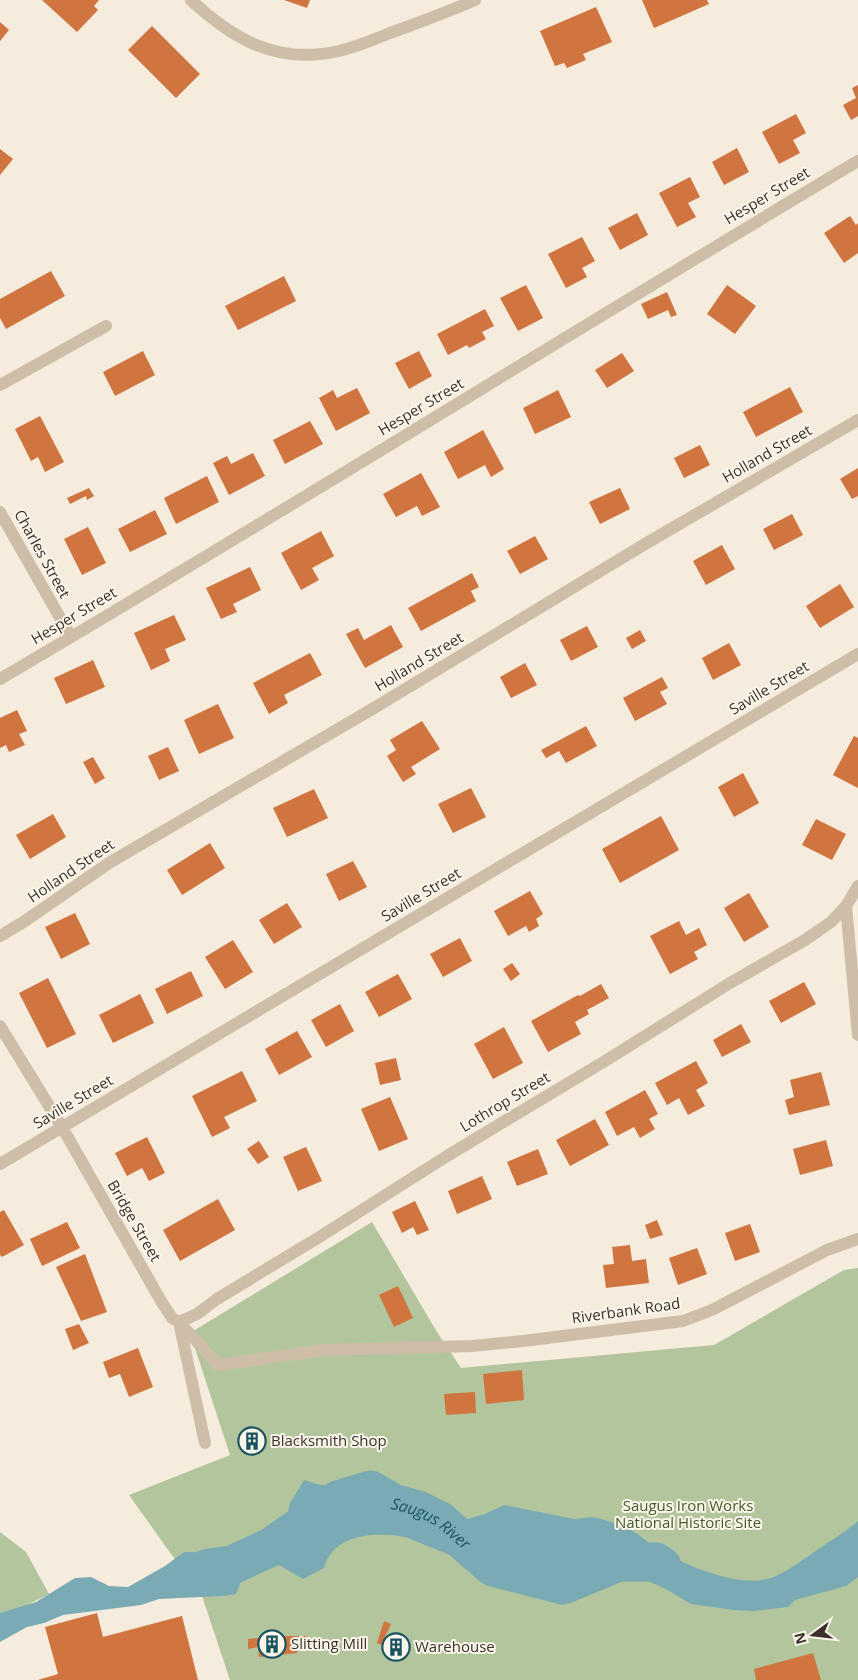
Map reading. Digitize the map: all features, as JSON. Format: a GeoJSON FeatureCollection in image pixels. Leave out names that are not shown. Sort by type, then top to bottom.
{"type":"FeatureCollection","features":[{"type":"Feature","properties":{"kind":"street"},"geometry":{"type":"LineString","coordinates":[[191,0],[218,24],[242,39],[255,45],[282,52],[310,55],[352,48],[475,0]]}},
{"type":"Feature","properties":{"kind":"street","name":"Hesper Street"},"geometry":{"type":"LineString","coordinates":[[0,678],[71,637],[858,161]]}},
{"type":"Feature","properties":{"kind":"street"},"geometry":{"type":"LineString","coordinates":[[0,384],[106,326]]}},
{"type":"Feature","properties":{"kind":"street","name":"Holland Street"},"geometry":{"type":"LineString","coordinates":[[0,936],[109,863],[858,420]]}},
{"type":"Feature","properties":{"kind":"street","name":"Charles Street"},"geometry":{"type":"LineString","coordinates":[[0,512],[71,637]]}},
{"type":"Feature","properties":{"kind":"street","name":"Saville Street"},"geometry":{"type":"LineString","coordinates":[[0,1164],[858,654]]}},
{"type":"Feature","properties":{"kind":"street"},"geometry":{"type":"LineString","coordinates":[[858,886],[846,906],[858,1035]]}},
{"type":"Feature","properties":{"kind":"street","name":"Lothrop Street"},"geometry":{"type":"LineString","coordinates":[[178,1322],[197,1314],[216,1299],[321,1236],[447,1156],[730,983],[805,940],[832,922],[846,906]]}},
{"type":"Feature","properties":{"kind":"street","name":"Bridge Street"},"geometry":{"type":"LineString","coordinates":[[0,1026],[62,1127],[161,1301],[172,1318],[178,1322],[205,1443]]}},
{"type":"Feature","properties":{"kind":"street","name":"Riverbank Road"},"geometry":{"type":"LineString","coordinates":[[178,1322],[218,1365],[323,1350],[472,1346],[683,1321],[712,1310],[827,1250],[858,1239]]}},
{"type":"Feature","properties":{"kind":"green space","name":"Saugus Iron Works National Historic Site"},"geometry":{"type":"Polygon","coordinates":[[[372,1222],[437,1332],[461,1368],[714,1345],[844,1270],[858,1268],[858,1680],[230,1680],[197,1581],[181,1568],[129,1495],[230,1455],[190,1333],[372,1222]]]}},
{"type":"Feature","properties":{"kind":"green space"},"geometry":{"type":"Polygon","coordinates":[[[0,1532],[26,1552],[49,1594],[21,1608],[0,1613],[0,1532]]]}},
{"type":"Feature","properties":{"kind":"water"},"geometry":{"type":"Polygon","coordinates":[[[304,1480],[316,1484],[359,1490],[391,1499],[403,1499],[452,1516],[468,1519],[485,1514],[504,1505],[574,1519],[597,1518],[627,1528],[663,1552],[691,1566],[720,1576],[750,1581],[764,1580],[782,1573],[858,1521],[858,1577],[846,1586],[795,1600],[788,1607],[754,1611],[734,1610],[691,1604],[664,1588],[626,1571],[597,1562],[574,1565],[475,1565],[405,1537],[369,1535],[346,1541],[329,1556],[324,1568],[303,1579],[277,1564],[267,1562],[243,1576],[236,1594],[159,1599],[141,1605],[63,1615],[44,1623],[27,1627],[0,1642],[0,1613],[36,1602],[75,1578],[91,1577],[109,1586],[128,1587],[165,1566],[184,1552],[193,1552],[223,1563],[243,1561],[279,1539],[285,1525],[290,1503],[304,1480]]]}},
{"type":"Feature","properties":{"kind":"building"},"geometry":{"type":"Polygon","coordinates":[[[42,0],[99,0],[94,6],[98,10],[77,32],[42,0]]]}},
{"type":"Feature","properties":{"kind":"building"},"geometry":{"type":"Polygon","coordinates":[[[284,0],[310,0],[307,8],[284,0]]]}},
{"type":"Feature","properties":{"kind":"building"},"geometry":{"type":"Polygon","coordinates":[[[642,0],[707,0],[709,4],[654,28],[642,0]]]}},
{"type":"Feature","properties":{"kind":"building"},"geometry":{"type":"Polygon","coordinates":[[[596,7],[612,42],[583,54],[586,60],[567,68],[564,63],[555,66],[540,31],[596,7]]]}},
{"type":"Feature","properties":{"kind":"building"},"geometry":{"type":"Polygon","coordinates":[[[0,22],[9,30],[0,41],[0,22]]]}},
{"type":"Feature","properties":{"kind":"building"},"geometry":{"type":"Polygon","coordinates":[[[152,26],[200,74],[176,98],[128,50],[152,26]]]}},
{"type":"Feature","properties":{"kind":"building"},"geometry":{"type":"Polygon","coordinates":[[[858,85],[858,116],[851,120],[843,105],[856,98],[852,88],[858,85]]]}},
{"type":"Feature","properties":{"kind":"building"},"geometry":{"type":"Polygon","coordinates":[[[796,114],[806,133],[793,140],[800,153],[779,164],[762,132],[796,114]]]}},
{"type":"Feature","properties":{"kind":"building"},"geometry":{"type":"Polygon","coordinates":[[[737,148],[749,172],[724,185],[712,162],[737,148]]]}},
{"type":"Feature","properties":{"kind":"building"},"geometry":{"type":"Polygon","coordinates":[[[0,149],[13,159],[0,175],[0,149]]]}},
{"type":"Feature","properties":{"kind":"building"},"geometry":{"type":"Polygon","coordinates":[[[690,177],[700,197],[688,203],[696,217],[677,227],[659,193],[690,177]]]}},
{"type":"Feature","properties":{"kind":"building"},"geometry":{"type":"Polygon","coordinates":[[[637,213],[648,235],[620,250],[608,228],[637,213]]]}},
{"type":"Feature","properties":{"kind":"building"},"geometry":{"type":"Polygon","coordinates":[[[850,216],[856,225],[858,223],[858,253],[844,263],[824,233],[850,216]]]}},
{"type":"Feature","properties":{"kind":"building"},"geometry":{"type":"Polygon","coordinates":[[[582,237],[595,261],[582,268],[587,277],[566,288],[548,254],[582,237]]]}},
{"type":"Feature","properties":{"kind":"building"},"geometry":{"type":"Polygon","coordinates":[[[51,271],[65,296],[6,329],[0,318],[0,299],[51,271]]]}},
{"type":"Feature","properties":{"kind":"building"},"geometry":{"type":"Polygon","coordinates":[[[284,276],[296,301],[238,330],[225,306],[284,276]]]}},
{"type":"Feature","properties":{"kind":"building"},"geometry":{"type":"Polygon","coordinates":[[[526,285],[543,318],[518,331],[500,298],[526,285]]]}},
{"type":"Feature","properties":{"kind":"building"},"geometry":{"type":"Polygon","coordinates":[[[727,285],[756,306],[735,334],[707,314],[727,285]]]}},
{"type":"Feature","properties":{"kind":"building"},"geometry":{"type":"Polygon","coordinates":[[[667,292],[677,315],[671,317],[668,310],[648,319],[641,304],[667,292]]]}},
{"type":"Feature","properties":{"kind":"building"},"geometry":{"type":"Polygon","coordinates":[[[485,309],[494,326],[482,332],[486,339],[469,348],[467,345],[448,355],[437,334],[485,309]]]}},
{"type":"Feature","properties":{"kind":"building"},"geometry":{"type":"Polygon","coordinates":[[[143,351],[155,375],[115,396],[103,372],[143,351]]]}},
{"type":"Feature","properties":{"kind":"building"},"geometry":{"type":"Polygon","coordinates":[[[419,351],[432,376],[409,389],[395,363],[419,351]]]}},
{"type":"Feature","properties":{"kind":"building"},"geometry":{"type":"Polygon","coordinates":[[[622,353],[634,371],[607,388],[595,370],[622,353]]]}},
{"type":"Feature","properties":{"kind":"building"},"geometry":{"type":"Polygon","coordinates":[[[790,387],[803,412],[756,437],[743,412],[790,387]]]}},
{"type":"Feature","properties":{"kind":"building"},"geometry":{"type":"Polygon","coordinates":[[[357,388],[370,413],[336,431],[319,398],[333,390],[337,398],[357,388]]]}},
{"type":"Feature","properties":{"kind":"building"},"geometry":{"type":"Polygon","coordinates":[[[558,390],[571,417],[535,434],[523,408],[558,390]]]}},
{"type":"Feature","properties":{"kind":"building"},"geometry":{"type":"Polygon","coordinates":[[[40,416],[64,462],[45,472],[38,457],[31,461],[15,429],[40,416]]]}},
{"type":"Feature","properties":{"kind":"building"},"geometry":{"type":"Polygon","coordinates":[[[310,421],[323,444],[285,464],[273,440],[310,421]]]}},
{"type":"Feature","properties":{"kind":"building"},"geometry":{"type":"Polygon","coordinates":[[[483,430],[504,469],[491,477],[485,465],[458,479],[444,452],[483,430]]]}},
{"type":"Feature","properties":{"kind":"building"},"geometry":{"type":"Polygon","coordinates":[[[700,445],[710,465],[684,478],[674,458],[700,445]]]}},
{"type":"Feature","properties":{"kind":"building"},"geometry":{"type":"Polygon","coordinates":[[[253,453],[265,476],[229,495],[213,463],[227,456],[231,464],[253,453]]]}},
{"type":"Feature","properties":{"kind":"building"},"geometry":{"type":"Polygon","coordinates":[[[858,468],[858,496],[852,499],[840,479],[858,468]]]}},
{"type":"Feature","properties":{"kind":"building"},"geometry":{"type":"Polygon","coordinates":[[[421,473],[440,507],[422,516],[417,506],[396,517],[383,494],[421,473]]]}},
{"type":"Feature","properties":{"kind":"building"},"geometry":{"type":"Polygon","coordinates":[[[207,476],[219,502],[176,524],[164,498],[207,476]]]}},
{"type":"Feature","properties":{"kind":"building"},"geometry":{"type":"Polygon","coordinates":[[[89,488],[94,496],[87,500],[86,496],[70,504],[67,498],[89,488]]]}},
{"type":"Feature","properties":{"kind":"building"},"geometry":{"type":"Polygon","coordinates":[[[620,488],[630,509],[600,524],[589,502],[620,488]]]}},
{"type":"Feature","properties":{"kind":"building"},"geometry":{"type":"Polygon","coordinates":[[[155,510],[167,534],[130,552],[118,529],[155,510]]]}},
{"type":"Feature","properties":{"kind":"building"},"geometry":{"type":"Polygon","coordinates":[[[792,514],[803,535],[774,550],[763,529],[792,514]]]}},
{"type":"Feature","properties":{"kind":"building"},"geometry":{"type":"Polygon","coordinates":[[[88,527],[106,563],[82,575],[64,539],[88,527]]]}},
{"type":"Feature","properties":{"kind":"building"},"geometry":{"type":"Polygon","coordinates":[[[321,531],[334,556],[312,568],[319,580],[301,590],[281,553],[321,531]]]}},
{"type":"Feature","properties":{"kind":"building"},"geometry":{"type":"Polygon","coordinates":[[[535,536],[548,559],[520,574],[507,551],[535,536]]]}},
{"type":"Feature","properties":{"kind":"building"},"geometry":{"type":"Polygon","coordinates":[[[722,545],[735,569],[706,585],[693,561],[722,545]]]}},
{"type":"Feature","properties":{"kind":"building"},"geometry":{"type":"Polygon","coordinates":[[[250,567],[261,590],[233,604],[237,612],[221,619],[206,588],[250,567]]]}},
{"type":"Feature","properties":{"kind":"building"},"geometry":{"type":"Polygon","coordinates":[[[472,573],[479,587],[471,591],[476,601],[421,631],[408,608],[472,573]]]}},
{"type":"Feature","properties":{"kind":"building"},"geometry":{"type":"Polygon","coordinates":[[[840,584],[854,607],[820,628],[806,606],[840,584]]]}},
{"type":"Feature","properties":{"kind":"building"},"geometry":{"type":"Polygon","coordinates":[[[174,615],[186,640],[165,649],[170,661],[151,670],[134,633],[174,615]]]}},
{"type":"Feature","properties":{"kind":"building"},"geometry":{"type":"Polygon","coordinates":[[[391,625],[403,647],[365,668],[346,634],[358,628],[364,640],[391,625]]]}},
{"type":"Feature","properties":{"kind":"building"},"geometry":{"type":"Polygon","coordinates":[[[587,626],[598,647],[571,661],[560,640],[587,626]]]}},
{"type":"Feature","properties":{"kind":"building"},"geometry":{"type":"Polygon","coordinates":[[[640,630],[646,641],[632,649],[626,638],[640,630]]]}},
{"type":"Feature","properties":{"kind":"building"},"geometry":{"type":"Polygon","coordinates":[[[729,643],[741,665],[713,680],[702,658],[729,643]]]}},
{"type":"Feature","properties":{"kind":"building"},"geometry":{"type":"Polygon","coordinates":[[[310,653],[322,675],[284,695],[288,703],[269,714],[253,683],[310,653]]]}},
{"type":"Feature","properties":{"kind":"building"},"geometry":{"type":"Polygon","coordinates":[[[93,660],[105,687],[66,704],[54,678],[93,660]]]}},
{"type":"Feature","properties":{"kind":"building"},"geometry":{"type":"Polygon","coordinates":[[[525,663],[537,685],[511,698],[500,677],[525,663]]]}},
{"type":"Feature","properties":{"kind":"building"},"geometry":{"type":"Polygon","coordinates":[[[662,677],[668,688],[660,692],[667,704],[635,721],[623,698],[662,677]]]}},
{"type":"Feature","properties":{"kind":"building"},"geometry":{"type":"Polygon","coordinates":[[[218,704],[234,738],[199,754],[184,720],[218,704]]]}},
{"type":"Feature","properties":{"kind":"building"},"geometry":{"type":"Polygon","coordinates":[[[17,710],[27,731],[19,734],[25,745],[9,752],[6,745],[0,748],[0,718],[17,710]]]}},
{"type":"Feature","properties":{"kind":"building"},"geometry":{"type":"Polygon","coordinates":[[[422,721],[440,749],[411,767],[416,774],[403,782],[387,756],[396,750],[390,740],[422,721]]]}},
{"type":"Feature","properties":{"kind":"building"},"geometry":{"type":"Polygon","coordinates":[[[586,726],[597,746],[566,763],[559,751],[546,758],[541,750],[586,726]]]}},
{"type":"Feature","properties":{"kind":"building"},"geometry":{"type":"Polygon","coordinates":[[[854,736],[858,738],[858,788],[833,775],[854,736]]]}},
{"type":"Feature","properties":{"kind":"building"},"geometry":{"type":"Polygon","coordinates":[[[168,747],[179,771],[159,780],[148,756],[168,747]]]}},
{"type":"Feature","properties":{"kind":"building"},"geometry":{"type":"Polygon","coordinates":[[[93,757],[105,778],[95,784],[83,762],[93,757]]]}},
{"type":"Feature","properties":{"kind":"building"},"geometry":{"type":"Polygon","coordinates":[[[743,773],[759,803],[734,817],[718,787],[743,773]]]}},
{"type":"Feature","properties":{"kind":"building"},"geometry":{"type":"Polygon","coordinates":[[[471,788],[486,817],[453,833],[438,804],[471,788]]]}},
{"type":"Feature","properties":{"kind":"building"},"geometry":{"type":"Polygon","coordinates":[[[314,789],[328,818],[287,837],[273,808],[314,789]]]}},
{"type":"Feature","properties":{"kind":"building"},"geometry":{"type":"Polygon","coordinates":[[[53,814],[66,837],[30,859],[16,835],[53,814]]]}},
{"type":"Feature","properties":{"kind":"building"},"geometry":{"type":"Polygon","coordinates":[[[661,816],[679,850],[620,883],[602,849],[661,816]]]}},
{"type":"Feature","properties":{"kind":"building"},"geometry":{"type":"Polygon","coordinates":[[[816,819],[846,834],[832,860],[802,845],[816,819]]]}},
{"type":"Feature","properties":{"kind":"building"},"geometry":{"type":"Polygon","coordinates":[[[210,843],[225,868],[182,895],[167,870],[210,843]]]}},
{"type":"Feature","properties":{"kind":"building"},"geometry":{"type":"Polygon","coordinates":[[[353,861],[367,887],[339,901],[326,874],[353,861]]]}},
{"type":"Feature","properties":{"kind":"building"},"geometry":{"type":"Polygon","coordinates":[[[530,891],[543,914],[536,919],[539,926],[529,932],[526,926],[508,936],[494,911],[530,891]]]}},
{"type":"Feature","properties":{"kind":"building"},"geometry":{"type":"Polygon","coordinates":[[[749,893],[769,927],[744,942],[724,908],[749,893]]]}},
{"type":"Feature","properties":{"kind":"building"},"geometry":{"type":"Polygon","coordinates":[[[287,903],[302,927],[274,944],[259,920],[287,903]]]}},
{"type":"Feature","properties":{"kind":"building"},"geometry":{"type":"Polygon","coordinates":[[[75,913],[90,944],[61,959],[45,927],[75,913]]]}},
{"type":"Feature","properties":{"kind":"building"},"geometry":{"type":"Polygon","coordinates":[[[679,921],[686,935],[699,928],[707,945],[694,952],[698,959],[670,974],[650,936],[679,921]]]}},
{"type":"Feature","properties":{"kind":"building"},"geometry":{"type":"Polygon","coordinates":[[[460,938],[472,961],[443,977],[430,954],[460,938]]]}},
{"type":"Feature","properties":{"kind":"building"},"geometry":{"type":"Polygon","coordinates":[[[233,940],[253,972],[225,989],[205,957],[233,940]]]}},
{"type":"Feature","properties":{"kind":"building"},"geometry":{"type":"Polygon","coordinates":[[[512,963],[520,974],[511,981],[503,969],[512,963]]]}},
{"type":"Feature","properties":{"kind":"building"},"geometry":{"type":"Polygon","coordinates":[[[191,971],[203,996],[167,1014],[155,989],[191,971]]]}},
{"type":"Feature","properties":{"kind":"building"},"geometry":{"type":"Polygon","coordinates":[[[398,974],[412,999],[379,1017],[365,992],[398,974]]]}},
{"type":"Feature","properties":{"kind":"building"},"geometry":{"type":"Polygon","coordinates":[[[48,978],[76,1034],[47,1048],[19,993],[48,978]]]}},
{"type":"Feature","properties":{"kind":"building"},"geometry":{"type":"Polygon","coordinates":[[[804,982],[816,1004],[781,1023],[769,1001],[804,982]]]}},
{"type":"Feature","properties":{"kind":"building"},"geometry":{"type":"Polygon","coordinates":[[[601,984],[609,998],[587,1010],[589,1014],[575,1022],[581,1034],[548,1052],[531,1021],[601,984]]]}},
{"type":"Feature","properties":{"kind":"building"},"geometry":{"type":"Polygon","coordinates":[[[140,994],[154,1023],[113,1043],[99,1015],[140,994]]]}},
{"type":"Feature","properties":{"kind":"building"},"geometry":{"type":"Polygon","coordinates":[[[340,1004],[354,1031],[326,1047],[311,1020],[340,1004]]]}},
{"type":"Feature","properties":{"kind":"building"},"geometry":{"type":"Polygon","coordinates":[[[741,1024],[751,1042],[722,1057],[713,1040],[741,1024]]]}},
{"type":"Feature","properties":{"kind":"building"},"geometry":{"type":"Polygon","coordinates":[[[504,1027],[523,1063],[493,1079],[474,1044],[504,1027]]]}},
{"type":"Feature","properties":{"kind":"building"},"geometry":{"type":"Polygon","coordinates":[[[297,1031],[312,1057],[279,1075],[265,1049],[297,1031]]]}},
{"type":"Feature","properties":{"kind":"building"},"geometry":{"type":"Polygon","coordinates":[[[396,1058],[401,1080],[380,1085],[375,1063],[396,1058]]]}},
{"type":"Feature","properties":{"kind":"building"},"geometry":{"type":"Polygon","coordinates":[[[696,1061],[708,1083],[696,1090],[705,1106],[688,1115],[679,1098],[667,1105],[655,1083],[696,1061]]]}},
{"type":"Feature","properties":{"kind":"building"},"geometry":{"type":"Polygon","coordinates":[[[242,1071],[257,1101],[224,1117],[230,1128],[212,1137],[192,1096],[242,1071]]]}},
{"type":"Feature","properties":{"kind":"building"},"geometry":{"type":"Polygon","coordinates":[[[821,1072],[830,1105],[789,1115],[785,1100],[794,1097],[790,1080],[821,1072]]]}},
{"type":"Feature","properties":{"kind":"building"},"geometry":{"type":"Polygon","coordinates":[[[645,1090],[658,1114],[649,1119],[655,1129],[640,1138],[634,1127],[617,1136],[605,1112],[645,1090]]]}},
{"type":"Feature","properties":{"kind":"building"},"geometry":{"type":"Polygon","coordinates":[[[390,1097],[408,1139],[379,1151],[361,1109],[390,1097]]]}},
{"type":"Feature","properties":{"kind":"building"},"geometry":{"type":"Polygon","coordinates":[[[595,1119],[609,1145],[570,1166],[556,1140],[595,1119]]]}},
{"type":"Feature","properties":{"kind":"building"},"geometry":{"type":"Polygon","coordinates":[[[147,1137],[165,1173],[149,1181],[142,1168],[127,1176],[115,1153],[147,1137]]]}},
{"type":"Feature","properties":{"kind":"building"},"geometry":{"type":"Polygon","coordinates":[[[826,1140],[833,1166],[800,1175],[793,1149],[826,1140]]]}},
{"type":"Feature","properties":{"kind":"building"},"geometry":{"type":"Polygon","coordinates":[[[259,1141],[269,1157],[258,1164],[247,1149],[259,1141]]]}},
{"type":"Feature","properties":{"kind":"building"},"geometry":{"type":"Polygon","coordinates":[[[306,1147],[322,1181],[298,1191],[283,1157],[306,1147]]]}},
{"type":"Feature","properties":{"kind":"building"},"geometry":{"type":"Polygon","coordinates":[[[538,1149],[548,1174],[517,1186],[507,1162],[538,1149]]]}},
{"type":"Feature","properties":{"kind":"building"},"geometry":{"type":"Polygon","coordinates":[[[482,1176],[492,1199],[457,1214],[448,1191],[482,1176]]]}},
{"type":"Feature","properties":{"kind":"building"},"geometry":{"type":"Polygon","coordinates":[[[218,1199],[235,1230],[180,1261],[163,1230],[218,1199]]]}},
{"type":"Feature","properties":{"kind":"building"},"geometry":{"type":"Polygon","coordinates":[[[415,1201],[429,1230],[417,1235],[413,1227],[402,1233],[392,1212],[415,1201]]]}},
{"type":"Feature","properties":{"kind":"building"},"geometry":{"type":"Polygon","coordinates":[[[4,1210],[24,1245],[2,1257],[0,1255],[0,1212],[4,1210]]]}},
{"type":"Feature","properties":{"kind":"building"},"geometry":{"type":"Polygon","coordinates":[[[657,1220],[663,1235],[650,1239],[645,1225],[657,1220]]]}},
{"type":"Feature","properties":{"kind":"building"},"geometry":{"type":"Polygon","coordinates":[[[67,1222],[80,1248],[42,1266],[30,1239],[67,1222]]]}},
{"type":"Feature","properties":{"kind":"building"},"geometry":{"type":"Polygon","coordinates":[[[750,1224],[760,1252],[735,1261],[725,1233],[750,1224]]]}},
{"type":"Feature","properties":{"kind":"building"},"geometry":{"type":"Polygon","coordinates":[[[630,1245],[632,1261],[646,1259],[649,1283],[606,1288],[603,1265],[614,1264],[612,1247],[630,1245]]]}},
{"type":"Feature","properties":{"kind":"building"},"geometry":{"type":"Polygon","coordinates":[[[697,1248],[707,1274],[678,1285],[669,1258],[697,1248]]]}},
{"type":"Feature","properties":{"kind":"building"},"geometry":{"type":"Polygon","coordinates":[[[85,1254],[107,1312],[81,1321],[56,1267],[85,1254]]]}},
{"type":"Feature","properties":{"kind":"building"},"geometry":{"type":"Polygon","coordinates":[[[398,1286],[413,1318],[394,1327],[379,1295],[398,1286]]]}},
{"type":"Feature","properties":{"kind":"building"},"geometry":{"type":"Polygon","coordinates":[[[79,1324],[89,1343],[73,1350],[65,1329],[79,1324]]]}},
{"type":"Feature","properties":{"kind":"building"},"geometry":{"type":"Polygon","coordinates":[[[138,1348],[153,1387],[129,1397],[120,1374],[109,1378],[103,1362],[138,1348]]]}},
{"type":"Feature","properties":{"kind":"building"},"geometry":{"type":"Polygon","coordinates":[[[522,1370],[524,1400],[486,1404],[483,1374],[522,1370]]]}},
{"type":"Feature","properties":{"kind":"building"},"geometry":{"type":"Polygon","coordinates":[[[475,1392],[476,1413],[446,1415],[444,1394],[475,1392]]]}},
{"type":"Feature","properties":{"kind":"building","name":"Blacksmith Shop"},"geometry":{"type":"Polygon","coordinates":[[[259,1431],[262,1444],[245,1449],[242,1439],[259,1431]]]}},
{"type":"Feature","properties":{"kind":"building"},"geometry":{"type":"Polygon","coordinates":[[[97,1613],[103,1637],[182,1616],[198,1680],[38,1680],[58,1674],[45,1627],[97,1613]]]}},
{"type":"Feature","properties":{"kind":"building"},"geometry":{"type":"Polygon","coordinates":[[[384,1621],[391,1624],[381,1645],[377,1643],[384,1621]]]}},
{"type":"Feature","properties":{"kind":"building","name":"Warehouse"},"geometry":{"type":"Polygon","coordinates":[[[397,1635],[408,1652],[396,1660],[384,1643],[397,1635]]]}},
{"type":"Feature","properties":{"kind":"building","name":"Slitting Mill"},"geometry":{"type":"Polygon","coordinates":[[[306,1636],[307,1639],[296,1641],[297,1653],[259,1657],[258,1647],[248,1649],[248,1639],[306,1636]]]}},
{"type":"Feature","properties":{"kind":"building"},"geometry":{"type":"Polygon","coordinates":[[[813,1653],[821,1680],[756,1680],[754,1669],[813,1653]]]}},
{"type":"Feature","properties":{"kind":"waterway","name":"Saugus River"},"geometry":{"type":"LineString","coordinates":[[188,1576],[209,1568],[232,1565],[271,1547],[338,1500],[371,1490],[393,1503],[418,1510],[440,1521],[493,1567],[563,1585],[619,1562],[656,1562],[662,1566]]}},
{"type":"Feature","properties":{"kind":"place","name":"Blacksmith Shop"},"geometry":{"type":"Point","coordinates":[252,1441]}},
{"type":"Feature","properties":{"kind":"place","name":"Slitting Mill"},"geometry":{"type":"Point","coordinates":[272,1644]}},
{"type":"Feature","properties":{"kind":"place","name":"Warehouse"},"geometry":{"type":"Point","coordinates":[396,1647]}}]}
